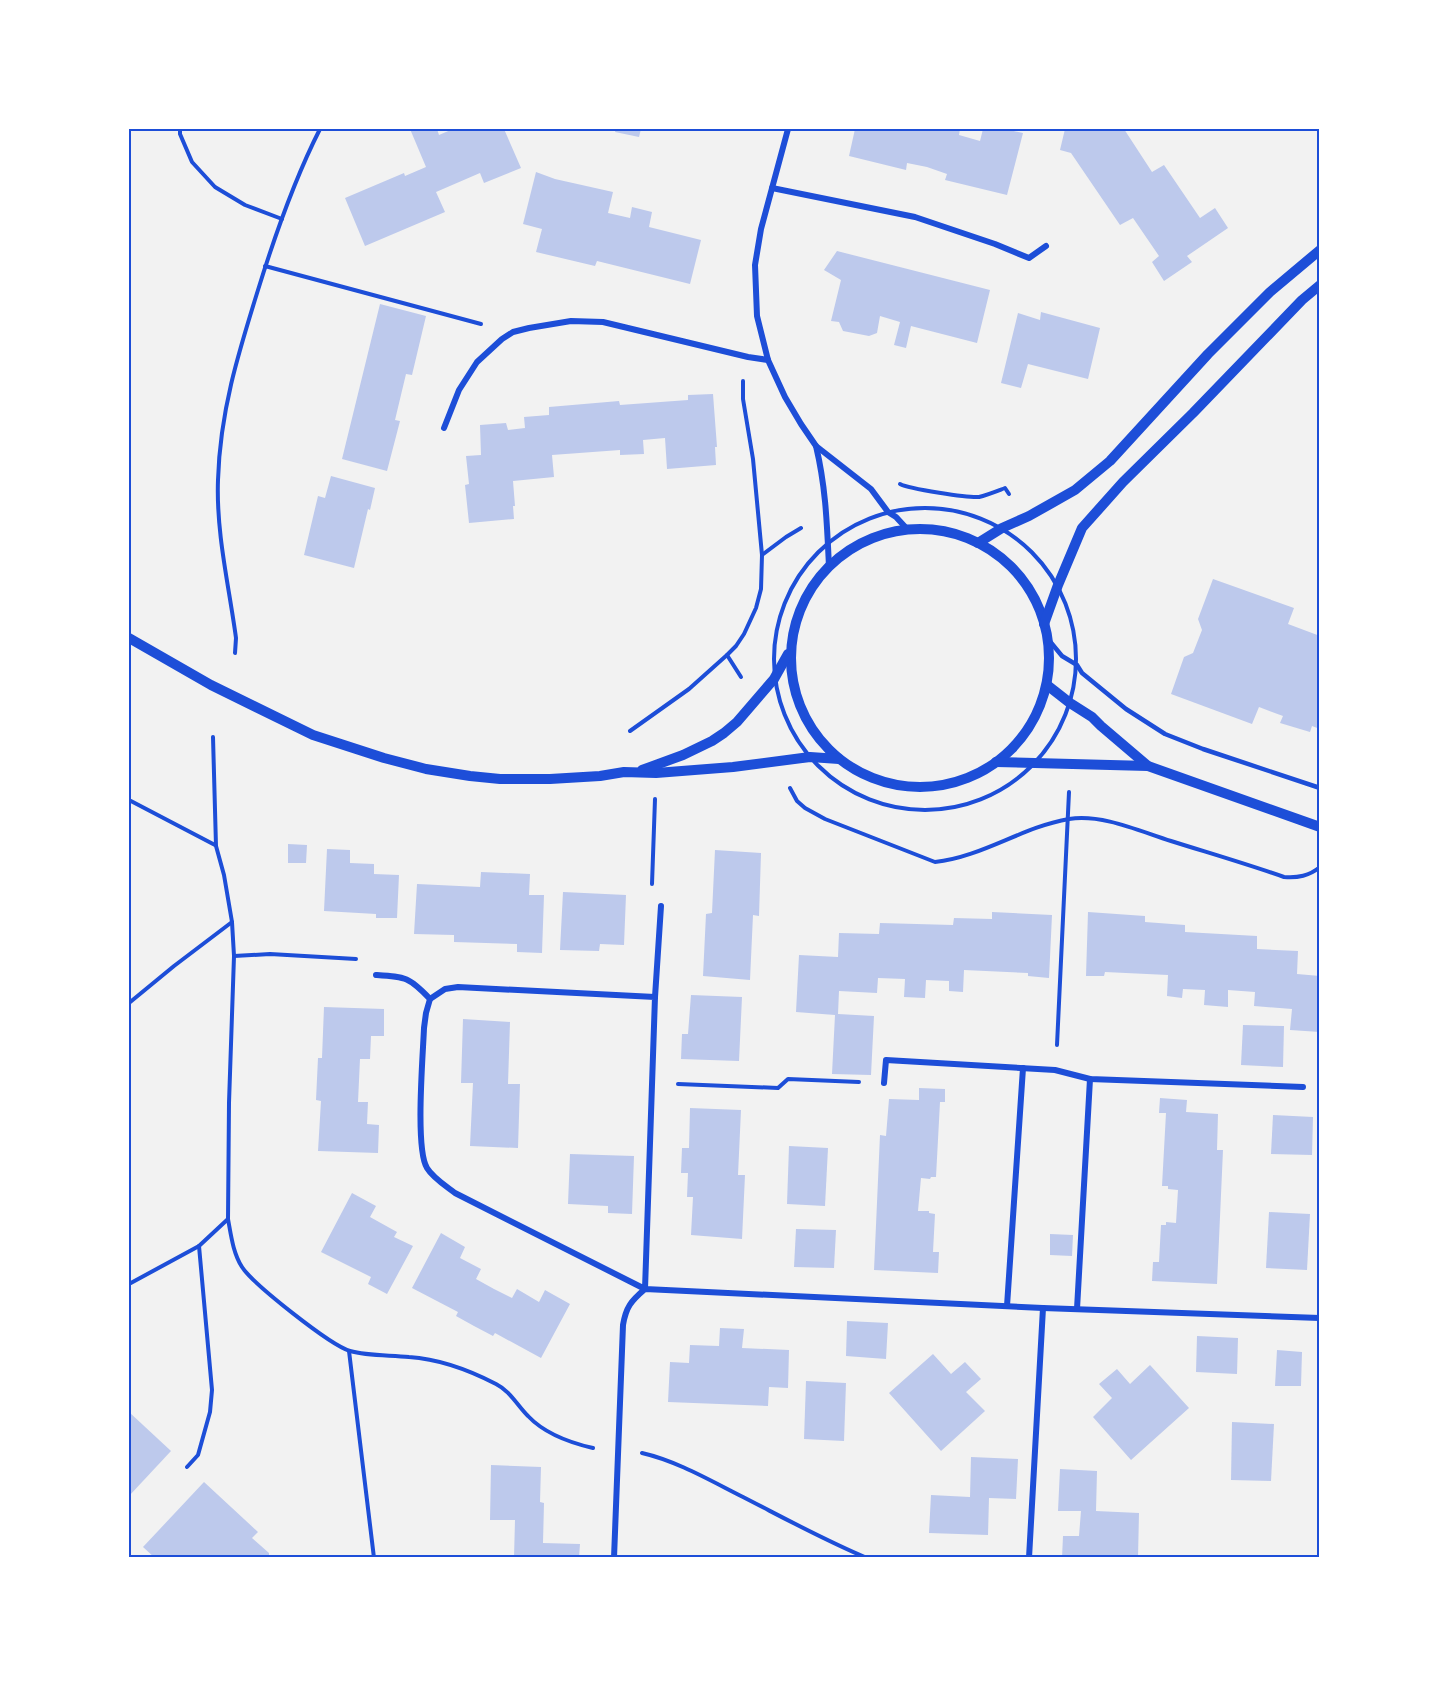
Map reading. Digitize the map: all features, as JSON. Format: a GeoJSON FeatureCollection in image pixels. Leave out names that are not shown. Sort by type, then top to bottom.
{"type":"FeatureCollection","features":[{"type":"Feature","properties":{"kind":"street"},"geometry":{"type":"LineString","coordinates":[[788,129],[761,229],[755,272],[757,316],[768,360],[785,397],[816,446],[871,489],[888,512],[908,530]]}},
{"type":"Feature","properties":{"kind":"street"},"geometry":{"type":"LineString","coordinates":[[772,188],[915,217],[1029,258],[1046,246]]}},
{"type":"Feature","properties":{"kind":"street"},"geometry":{"type":"LineString","coordinates":[[978,543],[1059,499],[1093,477],[1208,354],[1270,292],[1320,250]]}},
{"type":"Feature","properties":{"kind":"street"},"geometry":{"type":"LineString","coordinates":[[1044,624],[1082,528],[1130,475],[1294,308],[1320,285]]}},
{"type":"Feature","properties":{"kind":"street"},"geometry":{"type":"LineString","coordinates":[[444,428],[467,375],[477,362],[513,332],[571,321],[596,321],[768,360]]}},
{"type":"Feature","properties":{"kind":"street"},"geometry":{"type":"LineString","coordinates":[[816,446],[823,475],[829,567]]}},
{"type":"Feature","properties":{"kind":"street"},"geometry":{"type":"LineString","coordinates":[[636,773],[712,741],[736,722],[774,679],[788,654],[798,613],[807,596],[829,567],[862,543],[900,531],[939,530],[978,543],[1002,558],[1020,575],[1036,600],[1044,624],[1049,657],[1047,685],[1038,711],[1016,745],[996,762],[969,778],[915,788],[879,781],[844,763],[816,736],[798,704],[788,654]]}},
{"type":"Feature","properties":{"kind":"street"},"geometry":{"type":"LineString","coordinates":[[129,638],[211,685],[313,735],[426,770],[480,777],[550,779],[733,767],[810,757],[839,759]]}},
{"type":"Feature","properties":{"kind":"street"},"geometry":{"type":"LineString","coordinates":[[1047,685],[1092,717],[1148,766]]}},
{"type":"Feature","properties":{"kind":"street"},"geometry":{"type":"LineString","coordinates":[[996,762],[1148,766],[1320,827]]}},
{"type":"Feature","properties":{"kind":"street"},"geometry":{"type":"LineString","coordinates":[[614,1558],[623,1325],[626,1311],[645,1289],[655,998],[661,906]]}},
{"type":"Feature","properties":{"kind":"street"},"geometry":{"type":"LineString","coordinates":[[376,975],[400,976],[415,984],[430,999]]}},
{"type":"Feature","properties":{"kind":"street"},"geometry":{"type":"LineString","coordinates":[[655,998],[458,987],[445,989],[430,999],[424,1028],[420,1132],[422,1153],[427,1168],[455,1193],[645,1289],[1043,1308],[1320,1317]]}},
{"type":"Feature","properties":{"kind":"street"},"geometry":{"type":"LineString","coordinates":[[884,1083],[886,1060],[1055,1070],[1090,1078],[1303,1087]]}},
{"type":"Feature","properties":{"kind":"street"},"geometry":{"type":"LineString","coordinates":[[1007,1306],[1023,1068]]}},
{"type":"Feature","properties":{"kind":"street"},"geometry":{"type":"LineString","coordinates":[[1077,1309],[1090,1078]]}},
{"type":"Feature","properties":{"kind":"street"},"geometry":{"type":"LineString","coordinates":[[1029,1558],[1043,1308]]}},
{"type":"Feature","properties":{"kind":"lane"},"geometry":{"type":"LineString","coordinates":[[1047,639],[1062,656],[1077,665],[1082,673],[1126,709],[1165,734],[1320,788]]}},
{"type":"Feature","properties":{"kind":"path"},"geometry":{"type":"LineString","coordinates":[[180,129],[192,162],[215,187],[245,205],[282,219]]}},
{"type":"Feature","properties":{"kind":"path"},"geometry":{"type":"LineString","coordinates":[[235,653],[236,638],[220,539],[217,483],[219,444],[235,361],[282,219],[320,129]]}},
{"type":"Feature","properties":{"kind":"path"},"geometry":{"type":"LineString","coordinates":[[266,266],[513,332]]}},
{"type":"Feature","properties":{"kind":"path"},"geometry":{"type":"LineString","coordinates":[[630,731],[689,689],[736,646],[748,626],[762,589],[762,555],[753,459],[742,386],[748,357]]}},
{"type":"Feature","properties":{"kind":"path"},"geometry":{"type":"LineString","coordinates":[[917,507],[946,509],[975,516],[1002,528],[1024,543],[1043,563],[1058,585],[1072,624],[1076,644],[1075,684],[1056,735],[1034,764],[1010,784],[982,799],[952,808],[921,810],[889,806],[859,795],[832,779],[810,757],[786,721],[774,679],[776,628],[795,581],[828,542],[867,519],[888,512],[917,507]]}},
{"type":"Feature","properties":{"kind":"path"},"geometry":{"type":"LineString","coordinates":[[727,655],[755,702]]}},
{"type":"Feature","properties":{"kind":"path"},"geometry":{"type":"LineString","coordinates":[[213,737],[216,846],[224,875],[232,922],[234,956],[228,1219],[235,1252],[242,1267],[261,1286],[324,1337],[349,1351],[374,1558]]}},
{"type":"Feature","properties":{"kind":"path"},"geometry":{"type":"LineString","coordinates":[[783,762],[790,790],[805,808],[825,819],[935,862],[957,858],[1039,827],[1068,819],[1089,818],[1108,821],[1284,877],[1305,876],[1320,867]]}},
{"type":"Feature","properties":{"kind":"path"},"geometry":{"type":"LineString","coordinates":[[656,773],[652,894],[661,906]]}},
{"type":"Feature","properties":{"kind":"path"},"geometry":{"type":"LineString","coordinates":[[1055,1070],[1070,782]]}},
{"type":"Feature","properties":{"kind":"path"},"geometry":{"type":"LineString","coordinates":[[129,800],[216,846]]}},
{"type":"Feature","properties":{"kind":"path"},"geometry":{"type":"LineString","coordinates":[[129,1003],[232,922]]}},
{"type":"Feature","properties":{"kind":"path"},"geometry":{"type":"LineString","coordinates":[[234,956],[270,954],[371,960],[376,975]]}},
{"type":"Feature","properties":{"kind":"path"},"geometry":{"type":"LineString","coordinates":[[652,1083],[778,1088],[788,1079],[884,1083]]}},
{"type":"Feature","properties":{"kind":"path"},"geometry":{"type":"LineString","coordinates":[[129,1284],[199,1246],[228,1219]]}},
{"type":"Feature","properties":{"kind":"path"},"geometry":{"type":"LineString","coordinates":[[187,1467],[198,1455],[210,1412],[212,1390],[199,1246]]}},
{"type":"Feature","properties":{"kind":"building"},"geometry":{"type":"Polygon","coordinates":[[[410,129],[437,129],[439,135],[453,129],[504,129],[521,168],[484,183],[480,173],[436,192],[445,212],[365,246],[345,198],[404,173],[405,176],[426,167],[410,129]]]}},
{"type":"Feature","properties":{"kind":"building"},"geometry":{"type":"Polygon","coordinates":[[[616,129],[641,129],[639,137],[615,132],[616,129]]]}},
{"type":"Feature","properties":{"kind":"building"},"geometry":{"type":"Polygon","coordinates":[[[855,129],[960,129],[959,135],[980,141],[983,129],[1005,129],[1023,133],[1007,195],[945,180],[947,174],[927,167],[907,163],[906,170],[849,156],[855,129]]]}},
{"type":"Feature","properties":{"kind":"building"},"geometry":{"type":"Polygon","coordinates":[[[1065,129],[1124,129],[1152,172],[1164,165],[1200,218],[1215,208],[1228,228],[1187,256],[1192,262],[1164,281],[1152,262],[1159,256],[1133,218],[1120,225],[1071,153],[1060,150],[1065,129]]]}},
{"type":"Feature","properties":{"kind":"building"},"geometry":{"type":"Polygon","coordinates":[[[536,172],[555,179],[613,192],[608,213],[630,218],[632,207],[652,212],[649,227],[701,240],[690,284],[597,261],[595,266],[536,252],[542,229],[523,224],[536,172]]]}},
{"type":"Feature","properties":{"kind":"building"},"geometry":{"type":"Polygon","coordinates":[[[837,251],[990,290],[977,343],[911,326],[906,348],[894,345],[900,322],[880,316],[877,333],[869,336],[843,331],[839,322],[831,321],[841,280],[824,270],[837,251]]]}},
{"type":"Feature","properties":{"kind":"building"},"geometry":{"type":"Polygon","coordinates":[[[380,304],[426,316],[412,375],[406,374],[395,420],[400,421],[387,471],[342,459],[380,304]]]}},
{"type":"Feature","properties":{"kind":"building"},"geometry":{"type":"Polygon","coordinates":[[[1041,312],[1100,328],[1088,379],[1028,364],[1021,388],[1001,383],[1018,313],[1040,320],[1041,312]]]}},
{"type":"Feature","properties":{"kind":"building"},"geometry":{"type":"Polygon","coordinates":[[[713,394],[716,465],[667,469],[665,438],[643,440],[644,454],[620,455],[620,450],[552,455],[554,477],[513,481],[514,519],[469,523],[465,485],[469,484],[466,456],[481,455],[480,425],[506,423],[508,430],[525,428],[524,417],[549,415],[549,407],[619,401],[620,405],[688,400],[688,395],[713,394]]]}},
{"type":"Feature","properties":{"kind":"building"},"geometry":{"type":"Polygon","coordinates":[[[331,476],[375,488],[354,568],[304,555],[318,496],[325,498],[331,476]]]}},
{"type":"Feature","properties":{"kind":"building"},"geometry":{"type":"Polygon","coordinates":[[[1213,579],[1294,608],[1288,624],[1320,636],[1320,729],[1312,726],[1310,732],[1280,723],[1283,716],[1259,707],[1252,724],[1171,694],[1184,657],[1193,653],[1202,630],[1198,619],[1213,579]]]}},
{"type":"Feature","properties":{"kind":"building"},"geometry":{"type":"Polygon","coordinates":[[[288,844],[307,845],[306,863],[288,863],[288,844]]]}},
{"type":"Feature","properties":{"kind":"building"},"geometry":{"type":"Polygon","coordinates":[[[327,849],[350,850],[350,863],[374,864],[374,874],[399,875],[397,918],[376,918],[376,914],[324,911],[327,849]]]}},
{"type":"Feature","properties":{"kind":"building"},"geometry":{"type":"Polygon","coordinates":[[[715,850],[761,853],[759,916],[753,915],[750,980],[703,976],[706,914],[712,913],[715,850]]]}},
{"type":"Feature","properties":{"kind":"building"},"geometry":{"type":"Polygon","coordinates":[[[481,872],[530,874],[529,895],[544,895],[542,953],[517,952],[517,944],[454,942],[454,935],[414,934],[417,884],[480,887],[481,872]]]}},
{"type":"Feature","properties":{"kind":"building"},"geometry":{"type":"Polygon","coordinates":[[[563,892],[626,895],[624,945],[600,944],[599,951],[560,950],[563,892]]]}},
{"type":"Feature","properties":{"kind":"building"},"geometry":{"type":"Polygon","coordinates":[[[992,912],[1052,915],[1049,978],[1028,976],[1028,973],[964,970],[963,992],[949,991],[949,981],[926,980],[925,998],[904,997],[905,979],[878,978],[877,993],[839,991],[838,1014],[874,1016],[871,1075],[832,1074],[835,1015],[796,1012],[799,955],[838,957],[839,933],[879,934],[880,923],[953,925],[954,918],[992,919],[992,912]]]}},
{"type":"Feature","properties":{"kind":"building"},"geometry":{"type":"Polygon","coordinates":[[[1088,912],[1145,916],[1145,922],[1185,925],[1185,932],[1257,936],[1257,949],[1298,951],[1297,974],[1320,976],[1320,1032],[1290,1030],[1292,1009],[1254,1006],[1255,992],[1228,990],[1228,1007],[1204,1005],[1205,990],[1183,989],[1182,998],[1167,996],[1168,975],[1105,972],[1104,976],[1086,976],[1088,912]]]}},
{"type":"Feature","properties":{"kind":"building"},"geometry":{"type":"Polygon","coordinates":[[[691,995],[742,997],[739,1061],[681,1059],[682,1034],[688,1034],[691,995]]]}},
{"type":"Feature","properties":{"kind":"building"},"geometry":{"type":"Polygon","coordinates":[[[324,1007],[384,1009],[384,1036],[371,1036],[370,1059],[360,1059],[358,1102],[368,1102],[367,1124],[379,1125],[378,1153],[318,1151],[321,1101],[316,1100],[318,1058],[322,1058],[324,1007]]]}},
{"type":"Feature","properties":{"kind":"building"},"geometry":{"type":"Polygon","coordinates":[[[463,1019],[510,1022],[508,1084],[520,1084],[518,1148],[470,1146],[473,1083],[461,1083],[463,1019]]]}},
{"type":"Feature","properties":{"kind":"building"},"geometry":{"type":"Polygon","coordinates":[[[1243,1025],[1284,1026],[1283,1067],[1241,1065],[1243,1025]]]}},
{"type":"Feature","properties":{"kind":"building"},"geometry":{"type":"Polygon","coordinates":[[[919,1088],[945,1089],[945,1102],[940,1102],[936,1177],[921,1178],[918,1211],[929,1211],[935,1214],[933,1252],[939,1252],[938,1273],[874,1270],[880,1135],[886,1136],[889,1099],[919,1100],[919,1088]]]}},
{"type":"Feature","properties":{"kind":"building"},"geometry":{"type":"Polygon","coordinates":[[[1160,1098],[1187,1100],[1186,1112],[1218,1114],[1217,1150],[1223,1150],[1217,1284],[1152,1281],[1153,1262],[1159,1262],[1161,1225],[1166,1225],[1166,1222],[1176,1223],[1178,1190],[1162,1186],[1166,1113],[1159,1113],[1160,1098]]]}},
{"type":"Feature","properties":{"kind":"building"},"geometry":{"type":"Polygon","coordinates":[[[690,1108],[741,1110],[738,1175],[745,1175],[742,1239],[691,1235],[693,1197],[687,1197],[688,1173],[681,1173],[682,1148],[689,1148],[690,1108]]]}},
{"type":"Feature","properties":{"kind":"building"},"geometry":{"type":"Polygon","coordinates":[[[1273,1115],[1313,1117],[1312,1155],[1271,1154],[1273,1115]]]}},
{"type":"Feature","properties":{"kind":"building"},"geometry":{"type":"Polygon","coordinates":[[[789,1146],[828,1148],[825,1206],[787,1204],[789,1146]]]}},
{"type":"Feature","properties":{"kind":"building"},"geometry":{"type":"Polygon","coordinates":[[[570,1154],[634,1156],[632,1214],[608,1213],[608,1206],[568,1204],[570,1154]]]}},
{"type":"Feature","properties":{"kind":"building"},"geometry":{"type":"Polygon","coordinates":[[[352,1193],[376,1206],[370,1217],[397,1232],[394,1237],[413,1246],[387,1294],[368,1284],[371,1277],[321,1252],[352,1193]]]}},
{"type":"Feature","properties":{"kind":"building"},"geometry":{"type":"Polygon","coordinates":[[[1269,1212],[1310,1214],[1307,1270],[1266,1268],[1269,1212]]]}},
{"type":"Feature","properties":{"kind":"building"},"geometry":{"type":"Polygon","coordinates":[[[796,1229],[836,1230],[834,1268],[794,1267],[796,1229]]]}},
{"type":"Feature","properties":{"kind":"building"},"geometry":{"type":"Polygon","coordinates":[[[441,1233],[465,1247],[460,1258],[481,1269],[476,1279],[494,1289],[512,1298],[517,1289],[539,1302],[545,1290],[570,1304],[541,1358],[495,1333],[493,1336],[474,1326],[456,1316],[458,1312],[412,1288],[441,1233]]]}},
{"type":"Feature","properties":{"kind":"building"},"geometry":{"type":"Polygon","coordinates":[[[1050,1234],[1073,1235],[1072,1256],[1050,1255],[1050,1234]]]}},
{"type":"Feature","properties":{"kind":"building"},"geometry":{"type":"Polygon","coordinates":[[[847,1321],[888,1323],[886,1359],[846,1356],[847,1321]]]}},
{"type":"Feature","properties":{"kind":"building"},"geometry":{"type":"Polygon","coordinates":[[[720,1328],[744,1329],[742,1348],[789,1350],[788,1388],[769,1387],[768,1406],[668,1402],[670,1362],[689,1363],[690,1345],[719,1346],[720,1328]]]}},
{"type":"Feature","properties":{"kind":"building"},"geometry":{"type":"Polygon","coordinates":[[[1197,1336],[1238,1338],[1237,1374],[1196,1372],[1197,1336]]]}},
{"type":"Feature","properties":{"kind":"building"},"geometry":{"type":"Polygon","coordinates":[[[1277,1350],[1302,1352],[1301,1386],[1275,1386],[1277,1350]]]}},
{"type":"Feature","properties":{"kind":"building"},"geometry":{"type":"Polygon","coordinates":[[[933,1354],[951,1374],[965,1362],[981,1379],[966,1392],[985,1411],[941,1451],[889,1393],[933,1354]]]}},
{"type":"Feature","properties":{"kind":"building"},"geometry":{"type":"Polygon","coordinates":[[[1150,1365],[1189,1408],[1131,1460],[1093,1417],[1112,1398],[1099,1384],[1117,1369],[1130,1384],[1150,1365]]]}},
{"type":"Feature","properties":{"kind":"building"},"geometry":{"type":"Polygon","coordinates":[[[806,1381],[846,1383],[844,1441],[804,1439],[806,1381]]]}},
{"type":"Feature","properties":{"kind":"building"},"geometry":{"type":"Polygon","coordinates":[[[129,1412],[171,1451],[129,1496],[129,1412]]]}},
{"type":"Feature","properties":{"kind":"building"},"geometry":{"type":"Polygon","coordinates":[[[1232,1422],[1274,1424],[1271,1481],[1231,1480],[1232,1422]]]}},
{"type":"Feature","properties":{"kind":"building"},"geometry":{"type":"Polygon","coordinates":[[[971,1457],[1018,1459],[1016,1499],[989,1498],[988,1535],[929,1533],[931,1495],[970,1497],[971,1457]]]}},
{"type":"Feature","properties":{"kind":"building"},"geometry":{"type":"Polygon","coordinates":[[[491,1465],[541,1467],[540,1502],[544,1503],[543,1543],[580,1544],[579,1558],[514,1558],[515,1520],[490,1520],[491,1465]]]}},
{"type":"Feature","properties":{"kind":"building"},"geometry":{"type":"Polygon","coordinates":[[[1060,1469],[1097,1471],[1096,1511],[1139,1513],[1138,1558],[1062,1558],[1063,1536],[1079,1536],[1081,1511],[1058,1511],[1060,1469]]]}},
{"type":"Feature","properties":{"kind":"building"},"geometry":{"type":"Polygon","coordinates":[[[204,1482],[258,1532],[252,1538],[269,1553],[269,1558],[155,1558],[143,1547],[204,1482]]]}}]}
